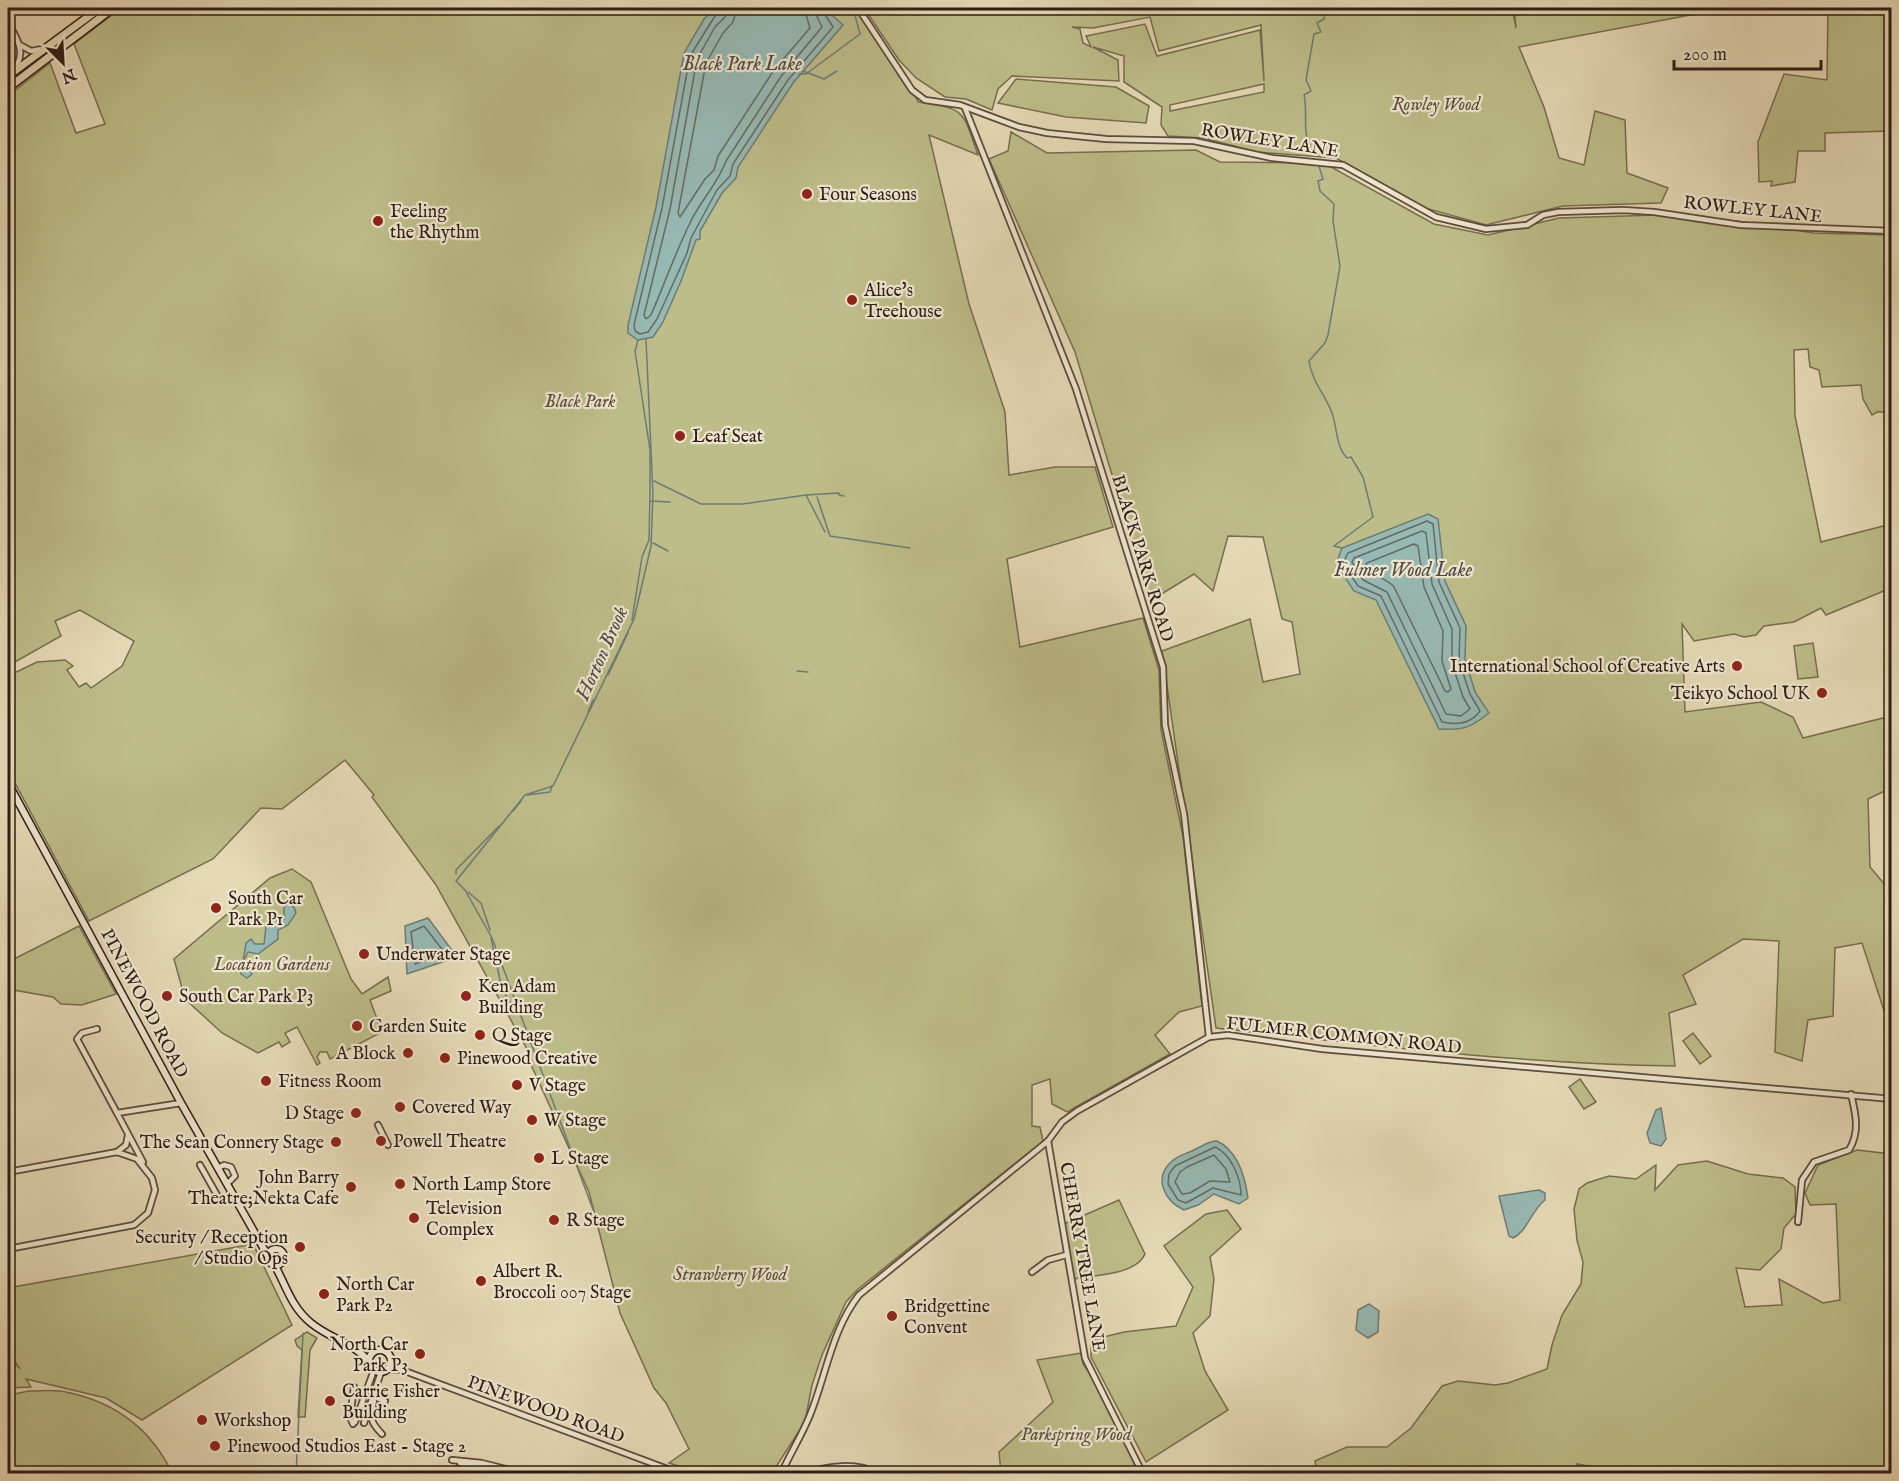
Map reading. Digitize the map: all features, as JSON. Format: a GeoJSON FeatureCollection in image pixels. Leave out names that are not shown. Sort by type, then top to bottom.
{"type":"FeatureCollection","features":[{"type":"Feature","properties":{"kind":"main road"},"geometry":{"type":"LineString","coordinates":[[10,74],[100,8]]}},
{"type":"Feature","properties":{"kind":"main road"},"geometry":{"type":"LineString","coordinates":[[8,88],[113,8]]}},
{"type":"Feature","properties":{"kind":"street","name":"ROWLEY LANE"},"geometry":{"type":"LineString","coordinates":[[858,8],[915,94],[925,99],[954,103],[1019,127],[1047,133],[1106,139],[1194,141],[1272,158],[1343,165],[1436,217],[1486,229],[1527,225],[1543,215],[1558,212],[1623,210],[1654,212],[1741,225],[1892,231]]}},
{"type":"Feature","properties":{"kind":"street"},"geometry":{"type":"LineString","coordinates":[[8,22],[20,45],[21,58],[10,74]]}},
{"type":"Feature","properties":{"kind":"street"},"geometry":{"type":"LineString","coordinates":[[20,45],[31,51],[46,48]]}},
{"type":"Feature","properties":{"kind":"street","name":"BLACK PARK ROAD"},"geometry":{"type":"LineString","coordinates":[[965,108],[1076,389],[1163,667],[1165,726],[1184,814],[1209,1037]]}},
{"type":"Feature","properties":{"kind":"street","name":"PINEWOOD ROAD"},"geometry":{"type":"LineString","coordinates":[[8,783],[181,1103],[269,1258]]}},
{"type":"Feature","properties":{"kind":"street"},"geometry":{"type":"LineString","coordinates":[[8,1250],[134,1225],[148,1213],[153,1202],[154,1184],[77,1039],[82,1033],[97,1029]]}},
{"type":"Feature","properties":{"kind":"street","name":"FULMER COMMON ROAD"},"geometry":{"type":"LineString","coordinates":[[781,1473],[810,1415],[836,1337],[859,1295],[1048,1141],[1062,1122],[1077,1110],[1209,1037],[1228,1035],[1322,1049],[1892,1099]]}},
{"type":"Feature","properties":{"kind":"street"},"geometry":{"type":"LineString","coordinates":[[1798,1222],[1802,1180],[1814,1162],[1849,1150],[1857,1138],[1856,1115],[1851,1094]]}},
{"type":"Feature","properties":{"kind":"street"},"geometry":{"type":"LineString","coordinates":[[117,1113],[181,1103]]}},
{"type":"Feature","properties":{"kind":"street"},"geometry":{"type":"LineString","coordinates":[[378,1125],[388,1145]]}},
{"type":"Feature","properties":{"kind":"street"},"geometry":{"type":"LineString","coordinates":[[8,1172],[117,1152],[126,1145],[128,1135]]}},
{"type":"Feature","properties":{"kind":"street","name":"CHERRY TREE LANE"},"geometry":{"type":"LineString","coordinates":[[1048,1141],[1085,1358],[1143,1473]]}},
{"type":"Feature","properties":{"kind":"street"},"geometry":{"type":"LineString","coordinates":[[117,1152],[137,1159],[145,1165]]}},
{"type":"Feature","properties":{"kind":"street"},"geometry":{"type":"LineString","coordinates":[[201,1165],[221,1202]]}},
{"type":"Feature","properties":{"kind":"street"},"geometry":{"type":"LineString","coordinates":[[218,1168],[224,1165],[231,1167],[235,1176],[227,1184]]}},
{"type":"Feature","properties":{"kind":"street"},"geometry":{"type":"LineString","coordinates":[[211,1184],[223,1177]]}},
{"type":"Feature","properties":{"kind":"street","name":"PINEWOOD ROAD"},"geometry":{"type":"LineString","coordinates":[[256,1238],[273,1250]]}},
{"type":"Feature","properties":{"kind":"street"},"geometry":{"type":"LineString","coordinates":[[283,1286],[284,1259],[281,1251],[273,1250],[269,1258],[283,1286],[308,1321],[359,1350],[374,1370],[354,1423],[350,1417],[354,1387]]}},
{"type":"Feature","properties":{"kind":"street"},"geometry":{"type":"LineString","coordinates":[[1032,1272],[1048,1260],[1066,1255]]}},
{"type":"Feature","properties":{"kind":"street"},"geometry":{"type":"LineString","coordinates":[[274,1264],[280,1264],[284,1259]]}},
{"type":"Feature","properties":{"kind":"street"},"geometry":{"type":"LineString","coordinates":[[359,1350],[384,1350],[391,1358],[374,1391],[364,1423]]}},
{"type":"Feature","properties":{"kind":"street"},"geometry":{"type":"LineString","coordinates":[[369,1361],[375,1351]]}},
{"type":"Feature","properties":{"kind":"street","name":"PINEWOOD ROAD"},"geometry":{"type":"LineString","coordinates":[[391,1358],[402,1370]]}},
{"type":"Feature","properties":{"kind":"street"},"geometry":{"type":"LineString","coordinates":[[374,1370],[385,1370]]}},
{"type":"Feature","properties":{"kind":"street","name":"PINEWOOD ROAD"},"geometry":{"type":"LineString","coordinates":[[385,1370],[402,1370],[681,1473]]}},
{"type":"Feature","properties":{"kind":"street"},"geometry":{"type":"LineString","coordinates":[[374,1391],[370,1411],[372,1423],[382,1434]]}},
{"type":"Feature","properties":{"kind":"street"},"geometry":{"type":"LineString","coordinates":[[370,1411],[381,1413],[385,1401],[374,1397]]}},
{"type":"Feature","properties":{"kind":"street"},"geometry":{"type":"LineString","coordinates":[[577,1435],[579,1427]]}},
{"type":"Feature","properties":{"kind":"street"},"geometry":{"type":"LineString","coordinates":[[452,1460],[490,1464],[521,1473],[486,1470],[452,1460]]}},
{"type":"Feature","properties":{"kind":"street"},"geometry":{"type":"LineString","coordinates":[[806,1473],[823,1467],[850,1466],[879,1473]]}},
{"type":"Feature","properties":{"kind":"green space","name":"Black Park"},"geometry":{"type":"Polygon","coordinates":[[[121,8],[857,8],[915,94],[918,102],[954,110],[965,120],[969,129],[978,155],[929,135],[969,304],[1005,412],[1009,475],[1055,467],[1095,467],[1113,527],[1007,559],[1020,647],[1143,618],[1159,670],[1161,730],[1183,836],[1202,1006],[1179,1012],[1155,1035],[1170,1054],[1067,1112],[1052,1104],[1050,1079],[1032,1085],[1032,1126],[1040,1127],[1043,1141],[858,1289],[846,1302],[822,1355],[812,1385],[805,1422],[772,1473],[700,1473],[669,1463],[689,1449],[666,1403],[654,1388],[620,1313],[589,1192],[532,1067],[528,1051],[436,885],[372,797],[374,795],[345,760],[282,809],[261,808],[213,859],[89,921],[8,770],[8,676],[37,662],[65,660],[73,666],[67,670],[79,687],[86,683],[91,688],[122,666],[134,641],[80,610],[55,621],[61,636],[8,666],[8,96],[50,63],[76,133],[105,124],[74,44],[121,8]]]}},
{"type":"Feature","properties":{"kind":"green space","name":"Rowley Wood"},"geometry":{"type":"Polygon","coordinates":[[[864,8],[1512,8],[1516,28],[1514,8],[1728,8],[1519,47],[1544,107],[1559,158],[1584,165],[1595,111],[1625,120],[1627,173],[1668,188],[1661,203],[1563,206],[1486,225],[1425,208],[1336,158],[1257,152],[1203,138],[1168,136],[1161,125],[1162,107],[1124,82],[1124,56],[1093,47],[1118,60],[1119,81],[1012,76],[998,89],[992,110],[966,99],[945,97],[916,78],[899,60],[864,8]],[[1150,17],[1093,28],[1072,27],[1080,29],[1083,43],[1091,47],[1086,36],[1145,24],[1157,56],[1260,30],[1264,81],[1261,25],[1159,51],[1150,17]],[[1264,84],[1170,105],[1170,111],[1264,92],[1264,84]]]}},
{"type":"Feature","properties":{"kind":"green space"},"geometry":{"type":"Polygon","coordinates":[[[1828,8],[1891,8],[1891,131],[1825,133],[1825,151],[1798,151],[1795,182],[1771,186],[1772,181],[1759,182],[1758,142],[1784,74],[1827,80],[1828,8]]]}},
{"type":"Feature","properties":{"kind":"green space"},"geometry":{"type":"Polygon","coordinates":[[[1016,79],[1116,87],[1149,106],[1146,123],[1066,117],[998,103],[1016,79]]]}},
{"type":"Feature","properties":{"kind":"green space"},"geometry":{"type":"Polygon","coordinates":[[[1011,132],[1047,153],[1196,150],[1220,162],[1324,163],[1434,224],[1488,235],[1559,218],[1658,215],[1736,221],[1814,233],[1891,235],[1891,412],[1877,412],[1872,415],[1863,399],[1861,385],[1822,387],[1819,370],[1810,367],[1808,349],[1794,350],[1795,416],[1821,542],[1891,524],[1891,588],[1826,615],[1821,608],[1794,622],[1764,626],[1756,635],[1744,637],[1734,634],[1694,641],[1682,624],[1685,712],[1761,702],[1793,717],[1803,738],[1891,716],[1891,788],[1868,799],[1870,867],[1891,892],[1891,1024],[1888,1023],[1862,943],[1835,948],[1833,1016],[1808,1020],[1802,1061],[1775,1052],[1779,941],[1743,939],[1683,975],[1696,1004],[1669,1013],[1675,1066],[1502,1058],[1216,1028],[1162,651],[1250,619],[1263,682],[1300,674],[1292,622],[1282,619],[1263,537],[1228,536],[1213,591],[1194,574],[1150,601],[1075,352],[989,159],[1008,151],[1011,132]]]}},
{"type":"Feature","properties":{"kind":"green space"},"geometry":{"type":"Polygon","coordinates":[[[1813,643],[1818,677],[1798,679],[1794,646],[1813,643]]]}},
{"type":"Feature","properties":{"kind":"green space","name":"Location Gardens"},"geometry":{"type":"Polygon","coordinates":[[[292,869],[311,882],[351,979],[362,994],[388,977],[391,991],[370,1000],[382,1032],[330,1059],[327,1052],[320,1052],[317,1057],[320,1063],[317,1065],[297,1027],[285,1033],[290,1042],[282,1047],[279,1042],[258,1053],[222,1033],[185,999],[174,959],[270,878],[292,869]]]}},
{"type":"Feature","properties":{"kind":"green space"},"geometry":{"type":"Polygon","coordinates":[[[79,926],[116,994],[82,1005],[61,1004],[53,997],[8,989],[8,962],[79,926]]]}},
{"type":"Feature","properties":{"kind":"green space"},"geometry":{"type":"Polygon","coordinates":[[[1693,1033],[1711,1056],[1700,1064],[1683,1041],[1693,1033]]]}},
{"type":"Feature","properties":{"kind":"green space"},"geometry":{"type":"Polygon","coordinates":[[[1580,1079],[1596,1102],[1584,1109],[1569,1087],[1580,1079]]]}},
{"type":"Feature","properties":{"kind":"green space"},"geometry":{"type":"Polygon","coordinates":[[[1857,1150],[1891,1154],[1891,1473],[1632,1474],[1577,1464],[1580,1473],[1558,1473],[1552,1469],[1538,1474],[1317,1473],[1315,1461],[1347,1447],[1387,1447],[1411,1428],[1442,1386],[1458,1381],[1495,1385],[1508,1383],[1547,1369],[1562,1315],[1581,1284],[1583,1262],[1577,1240],[1574,1209],[1579,1189],[1587,1183],[1609,1176],[1636,1179],[1656,1165],[1655,1190],[1678,1165],[1707,1161],[1748,1174],[1783,1178],[1795,1187],[1796,1214],[1784,1228],[1781,1249],[1760,1270],[1736,1268],[1745,1307],[1782,1305],[1779,1279],[1823,1303],[1840,1300],[1836,1204],[1810,1205],[1805,1193],[1818,1165],[1857,1150]]]}},
{"type":"Feature","properties":{"kind":"green space"},"geometry":{"type":"Polygon","coordinates":[[[1119,1200],[1145,1254],[1140,1261],[1124,1270],[1074,1279],[1064,1224],[1119,1200]]]}},
{"type":"Feature","properties":{"kind":"green space"},"geometry":{"type":"Polygon","coordinates":[[[1227,1210],[1241,1229],[1210,1257],[1214,1279],[1210,1316],[1193,1333],[1205,1371],[1228,1410],[1146,1462],[1091,1357],[1091,1340],[1124,1332],[1176,1326],[1193,1287],[1164,1246],[1206,1214],[1227,1210]]]}},
{"type":"Feature","properties":{"kind":"green space"},"geometry":{"type":"Polygon","coordinates":[[[253,1244],[292,1325],[142,1420],[106,1398],[26,1379],[31,1387],[8,1388],[8,1354],[20,1369],[8,1351],[8,1288],[253,1244]]]}},
{"type":"Feature","properties":{"kind":"green space"},"geometry":{"type":"Polygon","coordinates":[[[307,1332],[317,1338],[310,1350],[305,1417],[298,1417],[302,1350],[297,1346],[295,1340],[307,1332]]]}},
{"type":"Feature","properties":{"kind":"green space","name":"Parkspring Wood"},"geometry":{"type":"Polygon","coordinates":[[[1081,1353],[1083,1364],[1096,1383],[1139,1473],[1001,1473],[999,1452],[1053,1402],[1037,1360],[1081,1353]]]}},
{"type":"Feature","properties":{"kind":"green space"},"geometry":{"type":"Polygon","coordinates":[[[29,1391],[66,1392],[116,1410],[130,1420],[153,1443],[172,1473],[8,1473],[8,1395],[29,1391]]]}},
{"type":"Feature","properties":{"kind":"water","name":"Black Park Lake"},"geometry":{"type":"Polygon","coordinates":[[[716,8],[824,8],[843,25],[793,83],[738,167],[736,178],[722,193],[700,231],[700,239],[696,240],[663,322],[653,337],[638,340],[628,333],[628,325],[656,207],[684,53],[704,19],[716,8]]]}},
{"type":"Feature","properties":{"kind":"water","name":"Fulmer Wood Lake"},"geometry":{"type":"Polygon","coordinates":[[[1428,514],[1438,519],[1445,581],[1466,626],[1465,659],[1475,692],[1489,713],[1471,725],[1460,729],[1439,729],[1376,600],[1354,591],[1336,564],[1342,548],[1428,514]]]}},
{"type":"Feature","properties":{"kind":"water"},"geometry":{"type":"Polygon","coordinates":[[[287,903],[294,907],[296,913],[288,925],[278,930],[278,939],[258,954],[248,952],[244,960],[252,974],[247,978],[241,974],[246,943],[251,939],[255,944],[264,944],[266,926],[270,921],[284,919],[284,908],[287,903]]]}},
{"type":"Feature","properties":{"kind":"water"},"geometry":{"type":"Polygon","coordinates":[[[428,918],[457,957],[407,974],[405,926],[428,918]]]}},
{"type":"Feature","properties":{"kind":"water"},"geometry":{"type":"Polygon","coordinates":[[[1661,1108],[1666,1139],[1661,1146],[1650,1143],[1647,1133],[1656,1110],[1661,1108]]]}},
{"type":"Feature","properties":{"kind":"water"},"geometry":{"type":"Polygon","coordinates":[[[1217,1141],[1230,1151],[1239,1165],[1248,1198],[1239,1204],[1214,1194],[1198,1205],[1184,1210],[1171,1201],[1167,1195],[1162,1182],[1163,1175],[1171,1162],[1177,1158],[1217,1141]]]}},
{"type":"Feature","properties":{"kind":"water"},"geometry":{"type":"Polygon","coordinates":[[[1539,1190],[1545,1193],[1545,1200],[1518,1235],[1513,1238],[1509,1236],[1499,1196],[1539,1190]]]}},
{"type":"Feature","properties":{"kind":"water"},"geometry":{"type":"Polygon","coordinates":[[[1369,1304],[1379,1311],[1378,1332],[1368,1338],[1356,1330],[1358,1310],[1369,1304]]]}},
{"type":"Feature","properties":{"kind":"waterway","name":"Horton Brook"},"geometry":{"type":"LineString","coordinates":[[799,74],[806,74],[860,34],[853,8]]}},
{"type":"Feature","properties":{"kind":"waterway"},"geometry":{"type":"LineString","coordinates":[[1310,145],[1306,134],[1304,95],[1311,91],[1306,80],[1314,34],[1321,32],[1317,23],[1324,19],[1325,8]]}},
{"type":"Feature","properties":{"kind":"waterway"},"geometry":{"type":"LineString","coordinates":[[803,71],[824,79],[837,71]]}},
{"type":"Feature","properties":{"kind":"waterway"},"geometry":{"type":"LineString","coordinates":[[1314,151],[1317,155]]}},
{"type":"Feature","properties":{"kind":"waterway"},"geometry":{"type":"LineString","coordinates":[[1318,163],[1323,179],[1318,181],[1320,191],[1334,204],[1333,221],[1340,266],[1328,335],[1325,343],[1309,361],[1313,375],[1332,413],[1343,453],[1347,458],[1351,457],[1363,477],[1373,517],[1334,546],[1342,548]]}},
{"type":"Feature","properties":{"kind":"waterway","name":"Horton Brook"},"geometry":{"type":"LineString","coordinates":[[598,1223],[492,938],[465,890],[456,881],[525,795],[553,786],[634,619],[651,546],[653,495],[646,339]]}},
{"type":"Feature","properties":{"kind":"waterway","name":"Horton Brook"},"geometry":{"type":"LineString","coordinates":[[632,620],[642,557],[649,540],[650,450],[635,351],[638,340]]}},
{"type":"Feature","properties":{"kind":"waterway"},"geometry":{"type":"LineString","coordinates":[[654,481],[701,504],[743,504],[839,493],[844,496]]}},
{"type":"Feature","properties":{"kind":"waterway"},"geometry":{"type":"LineString","coordinates":[[806,495],[825,532]]}},
{"type":"Feature","properties":{"kind":"waterway"},"geometry":{"type":"LineString","coordinates":[[817,497],[830,536],[910,548]]}},
{"type":"Feature","properties":{"kind":"waterway"},"geometry":{"type":"LineString","coordinates":[[650,501],[670,502]]}},
{"type":"Feature","properties":{"kind":"waterway"},"geometry":{"type":"LineString","coordinates":[[653,543],[668,551]]}},
{"type":"Feature","properties":{"kind":"waterway","name":"Horton Brook"},"geometry":{"type":"LineString","coordinates":[[608,675],[628,633]]}},
{"type":"Feature","properties":{"kind":"waterway"},"geometry":{"type":"LineString","coordinates":[[797,671],[808,672]]}},
{"type":"Feature","properties":{"kind":"waterway","name":"Horton Brook"},"geometry":{"type":"LineString","coordinates":[[588,712],[593,700]]}},
{"type":"Feature","properties":{"kind":"waterway","name":"Horton Brook"},"geometry":{"type":"LineString","coordinates":[[527,795],[550,792],[552,786]]}},
{"type":"Feature","properties":{"kind":"waterway","name":"Horton Brook"},"geometry":{"type":"LineString","coordinates":[[513,811],[521,801]]}},
{"type":"Feature","properties":{"kind":"waterway"},"geometry":{"type":"LineString","coordinates":[[456,874],[456,870],[499,826]]}},
{"type":"Feature","properties":{"kind":"waterway"},"geometry":{"type":"LineString","coordinates":[[468,892],[481,903],[490,930]]}},
{"type":"Feature","properties":{"kind":"waterway"},"geometry":{"type":"LineString","coordinates":[[491,938],[502,989],[515,1010]]}},
{"type":"Feature","properties":{"kind":"waterway"},"geometry":{"type":"LineString","coordinates":[[296,1474],[303,1333]]}},
{"type":"Feature","properties":{"kind":"place","name":"Four Seasons"},"geometry":{"type":"Point","coordinates":[807,194]}},
{"type":"Feature","properties":{"kind":"place","name":"Feeling the Rhythm"},"geometry":{"type":"Point","coordinates":[378,221]}},
{"type":"Feature","properties":{"kind":"place","name":"Alice's Treehouse"},"geometry":{"type":"Point","coordinates":[852,300]}},
{"type":"Feature","properties":{"kind":"place","name":"Leaf Seat"},"geometry":{"type":"Point","coordinates":[680,436]}},
{"type":"Feature","properties":{"kind":"place","name":"International School of Creative Arts"},"geometry":{"type":"Point","coordinates":[1737,666]}},
{"type":"Feature","properties":{"kind":"place","name":"Teikyo School UK"},"geometry":{"type":"Point","coordinates":[1822,693]}},
{"type":"Feature","properties":{"kind":"place","name":"South Car Park P1"},"geometry":{"type":"Point","coordinates":[216,908]}},
{"type":"Feature","properties":{"kind":"place","name":"Underwater Stage"},"geometry":{"type":"Point","coordinates":[364,954]}},
{"type":"Feature","properties":{"kind":"place","name":"South Car Park P3"},"geometry":{"type":"Point","coordinates":[167,996]}},
{"type":"Feature","properties":{"kind":"place","name":"Ken Adam Building"},"geometry":{"type":"Point","coordinates":[466,996]}},
{"type":"Feature","properties":{"kind":"place","name":"Garden Suite"},"geometry":{"type":"Point","coordinates":[357,1026]}},
{"type":"Feature","properties":{"kind":"place","name":"Q Stage"},"geometry":{"type":"Point","coordinates":[480,1035]}},
{"type":"Feature","properties":{"kind":"place","name":"A Block"},"geometry":{"type":"Point","coordinates":[408,1053]}},
{"type":"Feature","properties":{"kind":"place","name":"Pinewood Creative"},"geometry":{"type":"Point","coordinates":[445,1058]}},
{"type":"Feature","properties":{"kind":"place","name":"Fitness Room"},"geometry":{"type":"Point","coordinates":[266,1081]}},
{"type":"Feature","properties":{"kind":"place","name":"V Stage"},"geometry":{"type":"Point","coordinates":[517,1085]}},
{"type":"Feature","properties":{"kind":"place","name":"Covered Way"},"geometry":{"type":"Point","coordinates":[400,1107]}},
{"type":"Feature","properties":{"kind":"place","name":"D Stage"},"geometry":{"type":"Point","coordinates":[356,1113]}},
{"type":"Feature","properties":{"kind":"place","name":"W Stage"},"geometry":{"type":"Point","coordinates":[532,1120]}},
{"type":"Feature","properties":{"kind":"place","name":"Powell Theatre"},"geometry":{"type":"Point","coordinates":[381,1141]}},
{"type":"Feature","properties":{"kind":"place","name":"The Sean Connery Stage"},"geometry":{"type":"Point","coordinates":[336,1142]}},
{"type":"Feature","properties":{"kind":"place","name":"L Stage"},"geometry":{"type":"Point","coordinates":[539,1158]}},
{"type":"Feature","properties":{"kind":"place","name":"North Lamp Store"},"geometry":{"type":"Point","coordinates":[400,1184]}},
{"type":"Feature","properties":{"kind":"place","name":"John Barry Theatre;Nekta Cafe"},"geometry":{"type":"Point","coordinates":[351,1187]}},
{"type":"Feature","properties":{"kind":"place","name":"Television Complex"},"geometry":{"type":"Point","coordinates":[414,1218]}},
{"type":"Feature","properties":{"kind":"place","name":"R Stage"},"geometry":{"type":"Point","coordinates":[554,1220]}},
{"type":"Feature","properties":{"kind":"place","name":"Security / Reception / Studio Ops"},"geometry":{"type":"Point","coordinates":[300,1247]}},
{"type":"Feature","properties":{"kind":"place","name":"Albert R. Broccoli 007 Stage"},"geometry":{"type":"Point","coordinates":[481,1281]}},
{"type":"Feature","properties":{"kind":"place","name":"North Car Park P2"},"geometry":{"type":"Point","coordinates":[324,1294]}},
{"type":"Feature","properties":{"kind":"place","name":"Bridgettine Convent"},"geometry":{"type":"Point","coordinates":[892,1316]}},
{"type":"Feature","properties":{"kind":"place","name":"North Car Park P3"},"geometry":{"type":"Point","coordinates":[420,1354]}},
{"type":"Feature","properties":{"kind":"place","name":"Carrie Fisher Building"},"geometry":{"type":"Point","coordinates":[330,1401]}},
{"type":"Feature","properties":{"kind":"place","name":"Workshop"},"geometry":{"type":"Point","coordinates":[202,1420]}},
{"type":"Feature","properties":{"kind":"place","name":"Pinewood Studios East - Stage 2"},"geometry":{"type":"Point","coordinates":[215,1446]}},
{"type":"Feature","properties":{"kind":"park label","name":"Strawberry Wood"},"geometry":{"type":"Point","coordinates":[730,1274]}}]}
